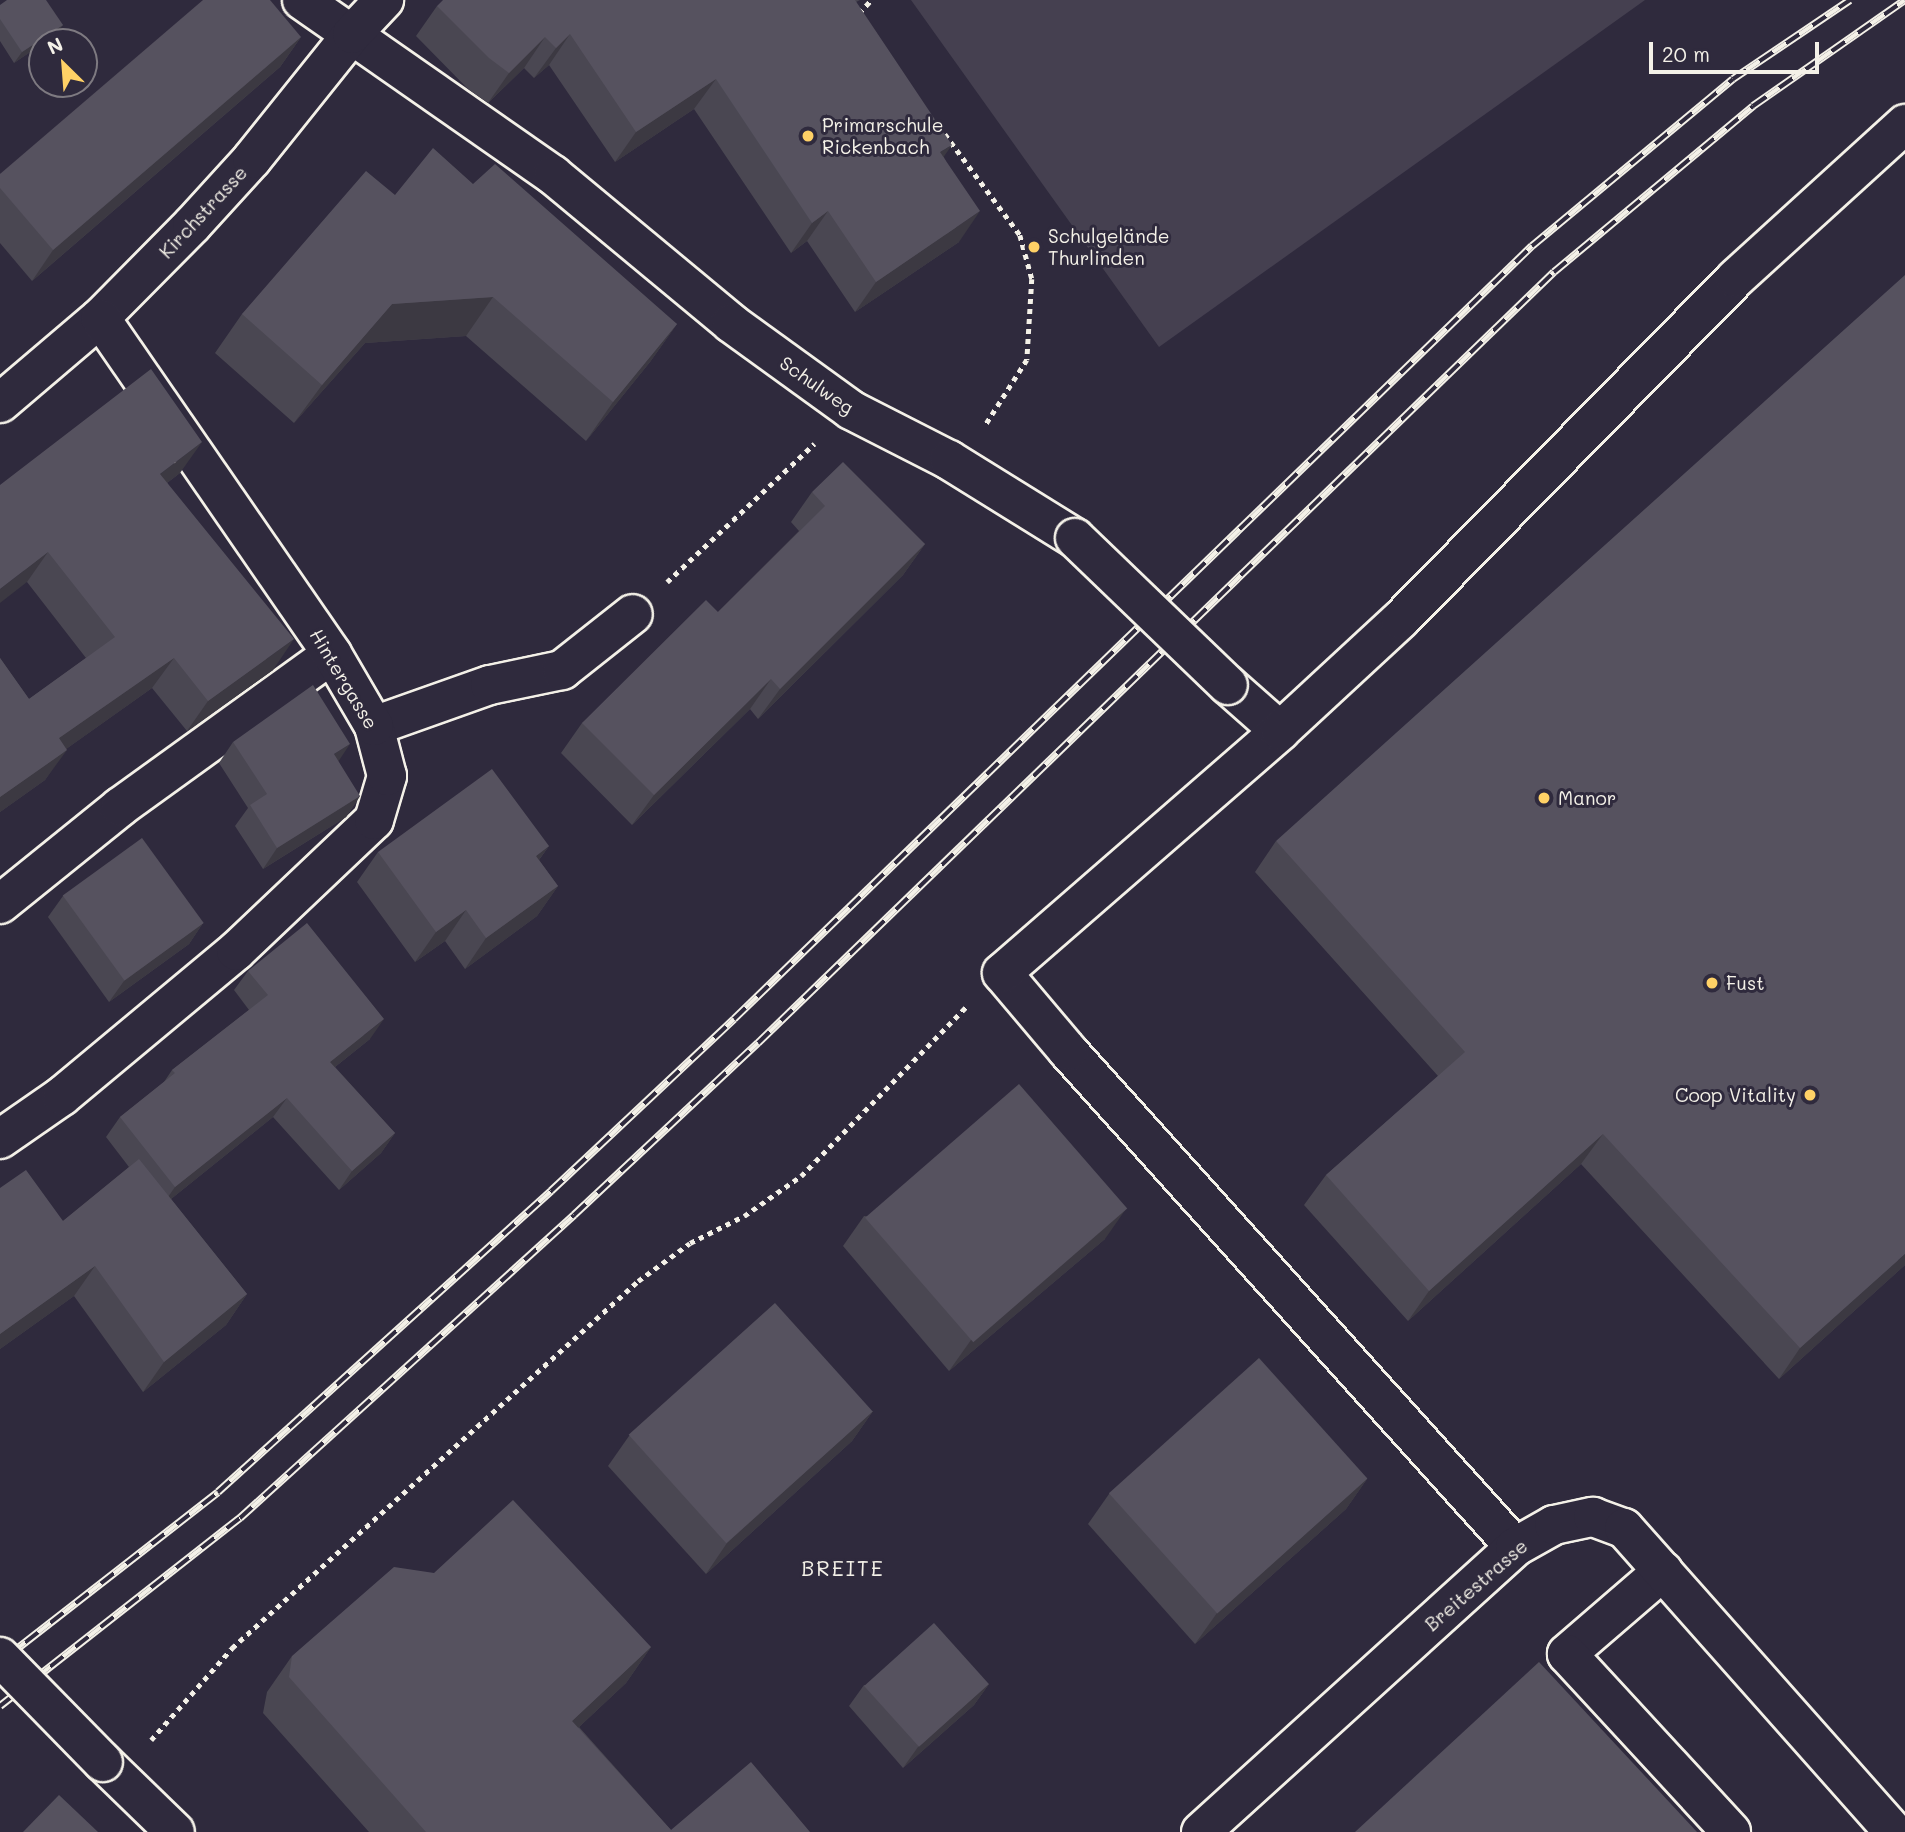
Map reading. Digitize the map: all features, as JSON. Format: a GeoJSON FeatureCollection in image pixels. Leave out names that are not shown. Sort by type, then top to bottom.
{"type":"FeatureCollection","features":[{"type":"Feature","properties":{"kind":"street","name":"Schulweg"},"geometry":{"type":"LineString","coordinates":[[302,0],[553,175],[732,323],[851,411],[949,460],[1075,538],[1280,732]]}},
{"type":"Feature","properties":{"kind":"street","name":"Kirchstrasse"},"geometry":{"type":"LineString","coordinates":[[0,403],[100,318],[192,225],[252,159],[352,34],[384,0]]}},
{"type":"Feature","properties":{"kind":"street"},"geometry":{"type":"LineString","coordinates":[[1515,1546],[1068,1051],[1002,973],[1280,732],[1400,620],[1736,278],[1905,124]]}},
{"type":"Feature","properties":{"kind":"street","name":"Hintergasse"},"geometry":{"type":"LineString","coordinates":[[0,1139],[62,1096],[236,951],[374,820],[387,776],[374,726],[332,654],[100,318]]}},
{"type":"Feature","properties":{"kind":"street"},"geometry":{"type":"LineString","coordinates":[[374,726],[491,685],[562,670],[633,614]]}},
{"type":"Feature","properties":{"kind":"street"},"geometry":{"type":"LineString","coordinates":[[0,904],[121,807],[332,654]]}},
{"type":"Feature","properties":{"kind":"street","name":"Breitestrasse"},"geometry":{"type":"LineString","coordinates":[[1201,1832],[1515,1546],[1553,1525],[1593,1517],[1624,1528],[1894,1832]]}},
{"type":"Feature","properties":{"kind":"street"},"geometry":{"type":"LineString","coordinates":[[1663,1571],[1567,1654],[1731,1832]]}},
{"type":"Feature","properties":{"kind":"street"},"geometry":{"type":"LineString","coordinates":[[0,1657],[110,1770],[175,1832]]}},
{"type":"Feature","properties":{"kind":"path"},"geometry":{"type":"LineString","coordinates":[[866,22],[858,11],[872,0]]}},
{"type":"Feature","properties":{"kind":"path"},"geometry":{"type":"LineString","coordinates":[[940,128],[1020,236],[1032,279],[1027,360],[992,419],[949,460]]}},
{"type":"Feature","properties":{"kind":"path"},"geometry":{"type":"LineString","coordinates":[[633,614],[851,411]]}},
{"type":"Feature","properties":{"kind":"path"},"geometry":{"type":"LineString","coordinates":[[110,1770],[232,1648],[638,1281],[690,1243],[744,1216],[801,1176],[922,1049],[1002,973]]}},
{"type":"Feature","properties":{"kind":"shaded area"},"geometry":{"type":"Polygon","coordinates":[[[911,0],[1645,0],[1159,347],[911,0]]]}},
{"type":"Feature","properties":{"kind":"building"},"geometry":{"type":"Polygon","coordinates":[[[7,0],[46,0],[63,25],[58,28],[28,28],[28,48],[22,52],[0,19],[0,5],[7,0]]]}},
{"type":"Feature","properties":{"kind":"building"},"geometry":{"type":"Polygon","coordinates":[[[203,0],[270,0],[301,37],[53,250],[0,188],[0,174],[89,98],[98,98],[98,90],[203,0]]]}},
{"type":"Feature","properties":{"kind":"building","name":"Primarschule Rickenbach"},"geometry":{"type":"Polygon","coordinates":[[[443,0],[855,0],[952,145],[940,152],[980,211],[876,282],[828,211],[812,223],[716,79],[636,132],[570,34],[556,48],[545,37],[509,73],[489,58],[437,6],[443,0]]]}},
{"type":"Feature","properties":{"kind":"building"},"geometry":{"type":"Polygon","coordinates":[[[433,148],[473,184],[495,164],[677,324],[613,402],[493,297],[392,304],[322,385],[242,314],[366,171],[395,195],[433,148]]]}},
{"type":"Feature","properties":{"kind":"building"},"geometry":{"type":"Polygon","coordinates":[[[1905,275],[1905,1254],[1800,1348],[1603,1134],[1429,1291],[1326,1175],[1465,1052],[1276,841],[1905,275]]]}},
{"type":"Feature","properties":{"kind":"building"},"geometry":{"type":"Polygon","coordinates":[[[151,369],[202,442],[160,474],[294,639],[208,701],[174,658],[59,738],[67,750],[0,797],[0,658],[29,699],[115,637],[48,552],[0,589],[0,485],[151,369]]]}},
{"type":"Feature","properties":{"kind":"building"},"geometry":{"type":"Polygon","coordinates":[[[843,462],[925,544],[780,689],[771,679],[654,795],[582,723],[706,600],[718,612],[825,506],[812,492],[843,462]]]}},
{"type":"Feature","properties":{"kind":"building"},"geometry":{"type":"Polygon","coordinates":[[[313,685],[350,744],[334,754],[360,796],[277,848],[250,805],[267,794],[233,742],[313,685]]]}},
{"type":"Feature","properties":{"kind":"building"},"geometry":{"type":"Polygon","coordinates":[[[492,769],[549,846],[536,856],[558,886],[486,938],[466,910],[436,932],[378,852],[492,769]]]}},
{"type":"Feature","properties":{"kind":"building"},"geometry":{"type":"Polygon","coordinates":[[[142,838],[204,923],[124,981],[63,896],[142,838]]]}},
{"type":"Feature","properties":{"kind":"building"},"geometry":{"type":"Polygon","coordinates":[[[307,923],[384,1019],[330,1062],[395,1133],[352,1171],[287,1098],[175,1187],[120,1117],[175,1073],[172,1070],[268,995],[248,971],[307,923]]]}},
{"type":"Feature","properties":{"kind":"building"},"geometry":{"type":"Polygon","coordinates":[[[1019,1084],[1127,1209],[973,1342],[865,1218],[1019,1084]]]}},
{"type":"Feature","properties":{"kind":"building"},"geometry":{"type":"Polygon","coordinates":[[[139,1159],[247,1294],[164,1362],[95,1266],[0,1334],[0,1188],[26,1170],[63,1221],[139,1159]]]}},
{"type":"Feature","properties":{"kind":"building"},"geometry":{"type":"Polygon","coordinates":[[[775,1303],[873,1411],[726,1543],[629,1435],[775,1303]]]}},
{"type":"Feature","properties":{"kind":"building"},"geometry":{"type":"Polygon","coordinates":[[[1259,1358],[1367,1478],[1217,1614],[1109,1493],[1259,1358]]]}},
{"type":"Feature","properties":{"kind":"building"},"geometry":{"type":"Polygon","coordinates":[[[513,1500],[651,1647],[572,1721],[671,1830],[751,1762],[810,1832],[426,1832],[289,1677],[292,1656],[394,1567],[434,1573],[513,1500]]]}},
{"type":"Feature","properties":{"kind":"building"},"geometry":{"type":"Polygon","coordinates":[[[934,1623],[989,1684],[919,1747],[864,1686],[934,1623]]]}},
{"type":"Feature","properties":{"kind":"building"},"geometry":{"type":"Polygon","coordinates":[[[1539,1662],[1697,1832],[1355,1832],[1539,1662]]]}},
{"type":"Feature","properties":{"kind":"building"},"geometry":{"type":"Polygon","coordinates":[[[59,1795],[98,1832],[23,1832],[59,1795]]]}},
{"type":"Feature","properties":{"kind":"railway"},"geometry":{"type":"LineString","coordinates":[[0,1662],[218,1492],[551,1191],[734,1019],[1532,246],[1733,79],[1850,0]]}},
{"type":"Feature","properties":{"kind":"railway"},"geometry":{"type":"LineString","coordinates":[[0,1706],[240,1518],[574,1215],[758,1043],[1554,272],[1753,106],[1905,0]]}},
{"type":"Feature","properties":{"kind":"place","name":"Primarschule Rickenbach"},"geometry":{"type":"Point","coordinates":[808,136]}},
{"type":"Feature","properties":{"kind":"place","name":"Schulgelände Thurlinden"},"geometry":{"type":"Point","coordinates":[1034,247]}},
{"type":"Feature","properties":{"kind":"place","name":"Manor"},"geometry":{"type":"Point","coordinates":[1544,798]}},
{"type":"Feature","properties":{"kind":"place","name":"Fust"},"geometry":{"type":"Point","coordinates":[1712,983]}},
{"type":"Feature","properties":{"kind":"place","name":"Coop Vitality"},"geometry":{"type":"Point","coordinates":[1810,1095]}},
{"type":"Feature","properties":{"kind":"district","name":"BREITE"},"geometry":{"type":"Point","coordinates":[843,1568]}}]}
